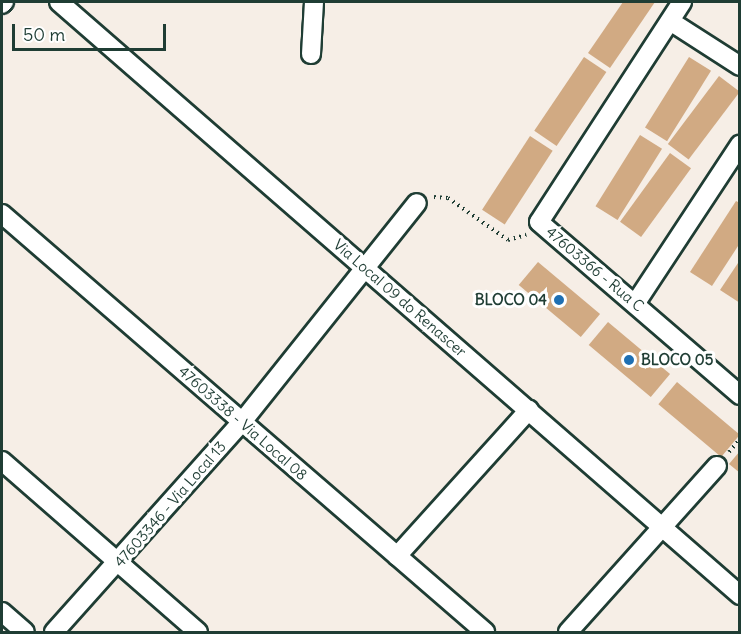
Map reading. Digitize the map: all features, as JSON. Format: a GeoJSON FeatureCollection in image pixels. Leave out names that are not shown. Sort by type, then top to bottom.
{"type":"FeatureCollection","features":[{"type":"Feature","properties":{"kind":"street","name":"Via Local 09 do Renascer"},"geometry":{"type":"LineString","coordinates":[[59,2],[740,596]]}},
{"type":"Feature","properties":{"kind":"street"},"geometry":{"type":"LineString","coordinates":[[310,54],[314,2]]}},
{"type":"Feature","properties":{"kind":"street","name":"47603366 - Rua C"},"geometry":{"type":"LineString","coordinates":[[682,2],[539,222],[635,304],[736,384]]}},
{"type":"Feature","properties":{"kind":"street"},"geometry":{"type":"LineString","coordinates":[[670,21],[740,66]]}},
{"type":"Feature","properties":{"kind":"street"},"geometry":{"type":"LineString","coordinates":[[635,304],[740,145]]}},
{"type":"Feature","properties":{"kind":"street","name":"47603346 - Via Local 13"},"geometry":{"type":"LineString","coordinates":[[54,633],[118,564],[242,422],[417,203]]}},
{"type":"Feature","properties":{"kind":"street","name":"47603338 - Via Local 08"},"geometry":{"type":"LineString","coordinates":[[2,214],[485,633]]}},
{"type":"Feature","properties":{"kind":"street"},"geometry":{"type":"LineString","coordinates":[[397,556],[529,410]]}},
{"type":"Feature","properties":{"kind":"street"},"geometry":{"type":"LineString","coordinates":[[2,461],[198,633]]}},
{"type":"Feature","properties":{"kind":"street"},"geometry":{"type":"LineString","coordinates":[[568,633],[660,525],[717,466]]}},
{"type":"Feature","properties":{"kind":"street"},"geometry":{"type":"LineString","coordinates":[[2,612],[25,633]]}},
{"type":"Feature","properties":{"kind":"street"},"geometry":{"type":"LineString","coordinates":[[2,624],[12,633]]}},
{"type":"Feature","properties":{"kind":"path"},"geometry":{"type":"LineString","coordinates":[[417,203],[448,198],[508,240],[532,231],[539,222]]}},
{"type":"Feature","properties":{"kind":"building"},"geometry":{"type":"Polygon","coordinates":[[[623,2],[655,2],[610,68],[588,53],[623,2]]]}},
{"type":"Feature","properties":{"kind":"building"},"geometry":{"type":"Polygon","coordinates":[[[584,57],[606,72],[557,146],[534,131],[584,57]]]}},
{"type":"Feature","properties":{"kind":"building"},"geometry":{"type":"Polygon","coordinates":[[[689,57],[711,71],[667,141],[645,127],[689,57]]]}},
{"type":"Feature","properties":{"kind":"building"},"geometry":{"type":"Polygon","coordinates":[[[719,76],[740,92],[689,160],[668,144],[719,76]]]}},
{"type":"Feature","properties":{"kind":"building"},"geometry":{"type":"Polygon","coordinates":[[[640,135],[662,149],[618,220],[595,206],[640,135]]]}},
{"type":"Feature","properties":{"kind":"building"},"geometry":{"type":"Polygon","coordinates":[[[530,136],[553,151],[505,225],[482,210],[530,136]]]}},
{"type":"Feature","properties":{"kind":"building"},"geometry":{"type":"Polygon","coordinates":[[[670,153],[691,168],[641,237],[620,222],[670,153]]]}},
{"type":"Feature","properties":{"kind":"building"},"geometry":{"type":"Polygon","coordinates":[[[736,201],[740,203],[740,243],[712,286],[690,272],[736,201]]]}},
{"type":"Feature","properties":{"kind":"building"},"geometry":{"type":"Polygon","coordinates":[[[740,260],[740,303],[720,290],[740,260]]]}},
{"type":"Feature","properties":{"kind":"building","name":"BLOCO 04"},"geometry":{"type":"Polygon","coordinates":[[[538,262],[600,314],[581,337],[519,285],[538,262]]]}},
{"type":"Feature","properties":{"kind":"building","name":"BLOCO 05"},"geometry":{"type":"Polygon","coordinates":[[[608,322],[670,374],[651,397],[589,345],[608,322]]]}},
{"type":"Feature","properties":{"kind":"building"},"geometry":{"type":"Polygon","coordinates":[[[677,382],[740,435],[721,457],[658,404],[677,382]]]}},
{"type":"Feature","properties":{"kind":"building"},"geometry":{"type":"Polygon","coordinates":[[[740,451],[740,473],[729,464],[740,451]]]}},
{"type":"Feature","properties":{"kind":"place","name":"BLOCO 04"},"geometry":{"type":"Point","coordinates":[559,300]}},
{"type":"Feature","properties":{"kind":"place","name":"BLOCO 05"},"geometry":{"type":"Point","coordinates":[629,360]}}]}
